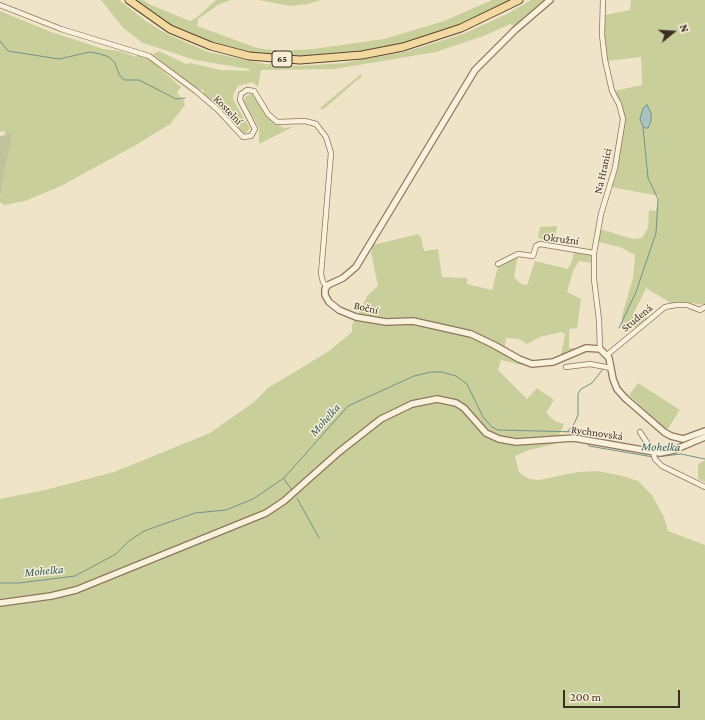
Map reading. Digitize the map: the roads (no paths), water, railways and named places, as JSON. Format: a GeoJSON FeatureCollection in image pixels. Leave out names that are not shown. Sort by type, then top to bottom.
{"type":"FeatureCollection","features":[{"type":"Feature","properties":{"kind":"main road","name":"65"},"geometry":{"type":"LineString","coordinates":[[129,0],[170,29],[211,46],[249,56],[300,60],[356,56],[403,47],[461,28],[519,0]]}},
{"type":"Feature","properties":{"kind":"street"},"geometry":{"type":"LineString","coordinates":[[326,287],[343,278],[356,267],[475,70],[550,0]]}},
{"type":"Feature","properties":{"kind":"street","name":"Na Hranici"},"geometry":{"type":"LineString","coordinates":[[600,349],[594,253],[601,214],[615,168],[623,119],[609,80],[605,60],[602,35],[603,0]]}},
{"type":"Feature","properties":{"kind":"street","name":"Kostelní"},"geometry":{"type":"LineString","coordinates":[[0,5],[61,28],[149,56],[196,91],[218,110],[243,137],[251,136],[255,129],[240,100],[241,94],[247,90],[254,91],[272,119],[277,122],[305,121],[316,124],[326,137],[331,157],[321,274],[326,287]]}},
{"type":"Feature","properties":{"kind":"street","name":"Okružní"},"geometry":{"type":"LineString","coordinates":[[498,264],[518,254],[533,256],[536,246],[540,244],[594,253]]}},
{"type":"Feature","properties":{"kind":"street","name":"Boční"},"geometry":{"type":"LineString","coordinates":[[326,287],[324,293],[329,302],[339,310],[356,317],[386,322],[413,322],[471,334],[494,344],[519,360],[532,364],[553,362],[586,348],[600,349]]}},
{"type":"Feature","properties":{"kind":"street","name":"Studená"},"geometry":{"type":"LineString","coordinates":[[607,355],[665,307],[687,305],[700,310],[705,307]]}},
{"type":"Feature","properties":{"kind":"street"},"geometry":{"type":"LineString","coordinates":[[600,349],[607,355],[613,379],[621,393],[664,432],[671,436],[683,439],[705,431]]}},
{"type":"Feature","properties":{"kind":"street"},"geometry":{"type":"LineString","coordinates":[[566,367],[590,364],[611,368]]}},
{"type":"Feature","properties":{"kind":"street","name":"Rychnovská"},"geometry":{"type":"LineString","coordinates":[[0,602],[51,596],[76,590],[266,513],[284,501],[339,452],[381,418],[412,404],[437,399],[456,403],[464,408],[486,433],[507,441],[524,442],[582,439],[654,455],[674,450],[705,437]]}},
{"type":"Feature","properties":{"kind":"street"},"geometry":{"type":"LineString","coordinates":[[640,432],[662,466],[683,475],[705,488]]}},
{"type":"Feature","properties":{"kind":"water"},"geometry":{"type":"Polygon","coordinates":[[[647,105],[651,113],[651,121],[648,128],[645,128],[643,127],[640,119],[643,108],[647,105]]]}},
{"type":"Feature","properties":{"kind":"waterway"},"geometry":{"type":"LineString","coordinates":[[0,41],[8,51],[59,59],[90,52],[100,54],[109,57],[115,63],[119,74],[124,80],[139,80],[176,99],[185,98]]}},
{"type":"Feature","properties":{"kind":"waterway"},"geometry":{"type":"LineString","coordinates":[[619,328],[636,292],[656,233],[658,199],[648,178],[643,127]]}},
{"type":"Feature","properties":{"kind":"waterway"},"geometry":{"type":"LineString","coordinates":[[567,432],[574,424],[578,415],[578,394],[581,389],[592,383],[603,369]]}},
{"type":"Feature","properties":{"kind":"waterway","name":"Mohelka"},"geometry":{"type":"LineString","coordinates":[[0,583],[19,583],[75,576],[116,554],[129,541],[144,531],[195,513],[226,510],[253,499],[284,478],[348,406],[414,376],[431,372],[442,372],[456,376],[467,384],[483,417],[492,427],[498,430],[579,432],[585,433],[586,438]]}},
{"type":"Feature","properties":{"kind":"waterway","name":"Mohelka"},"geometry":{"type":"LineString","coordinates":[[587,443],[589,446],[653,457]]}},
{"type":"Feature","properties":{"kind":"waterway","name":"Mohelka"},"geometry":{"type":"LineString","coordinates":[[656,457],[681,454],[705,459]]}},
{"type":"Feature","properties":{"kind":"waterway"},"geometry":{"type":"LineString","coordinates":[[284,479],[292,490]]}},
{"type":"Feature","properties":{"kind":"waterway"},"geometry":{"type":"LineString","coordinates":[[297,498],[319,538]]}}]}
